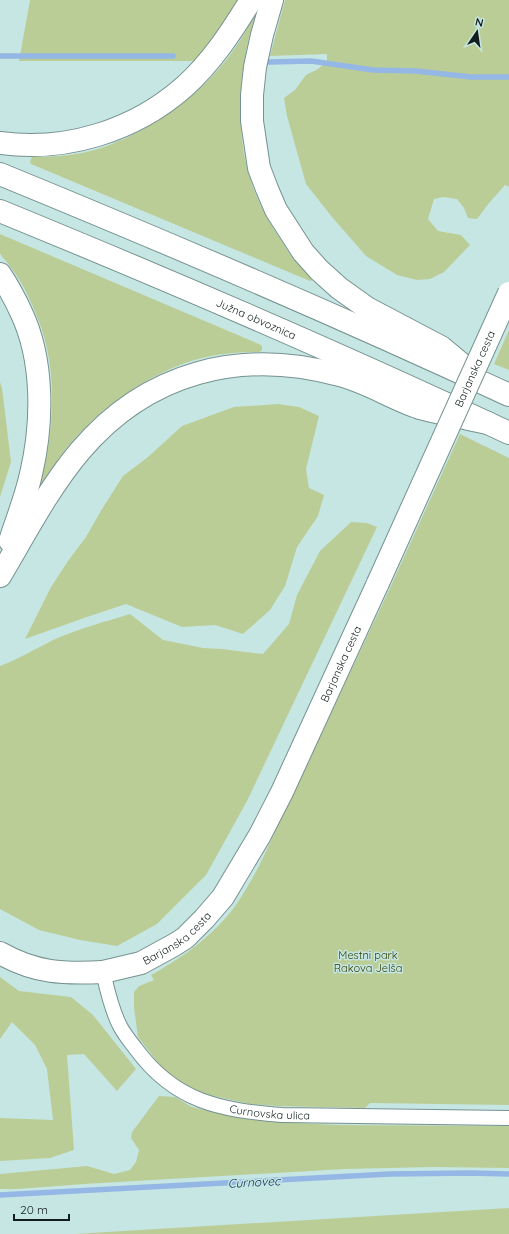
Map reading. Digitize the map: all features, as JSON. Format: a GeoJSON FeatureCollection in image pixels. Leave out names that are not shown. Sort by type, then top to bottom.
{"type":"FeatureCollection","features":[{"type":"Feature","properties":{"kind":"main road"},"geometry":{"type":"LineString","coordinates":[[0,143],[54,145],[84,139],[107,132],[134,121],[162,104],[184,87],[202,70],[227,39],[251,0]]}},
{"type":"Feature","properties":{"kind":"main road"},"geometry":{"type":"LineString","coordinates":[[272,0],[255,67],[252,95],[252,121],[259,168],[276,210],[303,252],[319,270],[339,288],[367,308],[441,347],[484,384]]}},
{"type":"Feature","properties":{"kind":"main road"},"geometry":{"type":"LineString","coordinates":[[0,174],[141,232],[261,284],[509,395]]}},
{"type":"Feature","properties":{"kind":"main road","name":"Južna obvoznica"},"geometry":{"type":"LineString","coordinates":[[0,211],[216,301],[319,346],[509,433]]}},
{"type":"Feature","properties":{"kind":"main road"},"geometry":{"type":"LineString","coordinates":[[0,274],[22,312],[30,336],[37,368],[39,414],[35,456],[23,501],[0,574]]}},
{"type":"Feature","properties":{"kind":"main road","name":"Barjanska cesta"},"geometry":{"type":"LineString","coordinates":[[0,953],[21,964],[53,972],[103,972],[141,963],[184,938],[204,919],[223,897],[260,835],[282,792],[509,293]]}},
{"type":"Feature","properties":{"kind":"main road"},"geometry":{"type":"LineString","coordinates":[[0,574],[61,476],[98,432],[116,415],[138,400],[158,388],[181,378],[208,370],[235,365],[264,364],[289,366],[340,375],[418,408],[488,423]]}},
{"type":"Feature","properties":{"kind":"street","name":"Curnovska ulica"},"geometry":{"type":"LineString","coordinates":[[103,972],[113,1011],[119,1025],[140,1055],[163,1079],[191,1097],[231,1109],[282,1115],[509,1118]]}},
{"type":"Feature","properties":{"kind":"green space"},"geometry":{"type":"Polygon","coordinates":[[[30,0],[238,0],[222,29],[196,61],[19,61],[30,0]]]}},
{"type":"Feature","properties":{"kind":"green space"},"geometry":{"type":"Polygon","coordinates":[[[285,0],[509,0],[509,187],[505,185],[477,219],[468,218],[464,208],[457,199],[443,197],[434,199],[428,219],[438,231],[461,235],[470,245],[444,272],[430,279],[417,280],[397,275],[366,256],[306,184],[287,116],[284,98],[295,90],[306,75],[318,69],[327,61],[327,54],[270,56],[285,0]]]}},
{"type":"Feature","properties":{"kind":"green space"},"geometry":{"type":"Polygon","coordinates":[[[257,11],[246,51],[241,94],[240,116],[245,158],[253,187],[264,212],[290,255],[311,275],[312,280],[310,281],[31,164],[30,161],[32,157],[69,155],[87,152],[107,146],[124,139],[168,114],[208,81],[238,44],[257,11]]]}},
{"type":"Feature","properties":{"kind":"green space"},"geometry":{"type":"Polygon","coordinates":[[[0,234],[261,345],[262,350],[260,352],[224,354],[197,359],[170,369],[135,388],[103,412],[74,439],[44,481],[35,498],[41,479],[50,437],[52,415],[51,371],[42,330],[28,296],[22,284],[0,253],[0,234]]]}},
{"type":"Feature","properties":{"kind":"green space"},"geometry":{"type":"Polygon","coordinates":[[[509,330],[509,370],[494,364],[509,330]]]}},
{"type":"Feature","properties":{"kind":"green space"},"geometry":{"type":"Polygon","coordinates":[[[0,382],[11,462],[0,497],[0,382]]]}},
{"type":"Feature","properties":{"kind":"green space"},"geometry":{"type":"Polygon","coordinates":[[[278,404],[299,407],[319,416],[306,469],[309,488],[324,495],[318,516],[297,547],[285,586],[270,610],[243,634],[215,625],[182,627],[126,604],[25,639],[51,587],[86,537],[123,476],[148,457],[182,426],[234,407],[278,404]]]}},
{"type":"Feature","properties":{"kind":"green space","name":"Mestni park Rakova Jelša"},"geometry":{"type":"Polygon","coordinates":[[[460,434],[509,458],[509,1105],[370,1103],[365,1108],[277,1106],[250,1104],[205,1094],[185,1086],[161,1067],[138,1037],[134,1008],[134,992],[139,986],[154,980],[151,975],[170,964],[212,932],[226,918],[246,889],[259,866],[390,588],[460,434]]]}},
{"type":"Feature","properties":{"kind":"green space"},"geometry":{"type":"Polygon","coordinates":[[[351,522],[367,523],[377,527],[247,801],[206,875],[157,924],[117,946],[80,940],[39,930],[0,909],[0,666],[62,636],[130,614],[163,640],[203,648],[263,654],[289,624],[297,595],[320,551],[351,522]]]}},
{"type":"Feature","properties":{"kind":"green space"},"geometry":{"type":"Polygon","coordinates":[[[0,977],[19,991],[71,997],[93,1015],[136,1069],[117,1091],[84,1054],[67,1055],[74,1150],[50,1158],[0,1161],[0,1118],[53,1120],[47,1069],[35,1045],[12,1022],[0,1039],[0,977]]]}},
{"type":"Feature","properties":{"kind":"green space"},"geometry":{"type":"Polygon","coordinates":[[[159,1096],[175,1097],[192,1107],[230,1116],[274,1122],[340,1125],[509,1126],[509,1168],[433,1167],[345,1169],[0,1189],[0,1174],[87,1166],[114,1174],[130,1170],[136,1162],[139,1150],[131,1138],[132,1132],[159,1096]]]}},
{"type":"Feature","properties":{"kind":"green space"},"geometry":{"type":"Polygon","coordinates":[[[509,1208],[509,1234],[74,1234],[509,1208]]]}},
{"type":"Feature","properties":{"kind":"waterway"},"geometry":{"type":"LineString","coordinates":[[0,56],[173,56]]}},
{"type":"Feature","properties":{"kind":"waterway"},"geometry":{"type":"LineString","coordinates":[[269,62],[311,61],[373,70],[416,71],[471,77],[508,77]]}},
{"type":"Feature","properties":{"kind":"waterway","name":"Curnovec"},"geometry":{"type":"LineString","coordinates":[[0,1195],[390,1174],[509,1174]]}}]}
